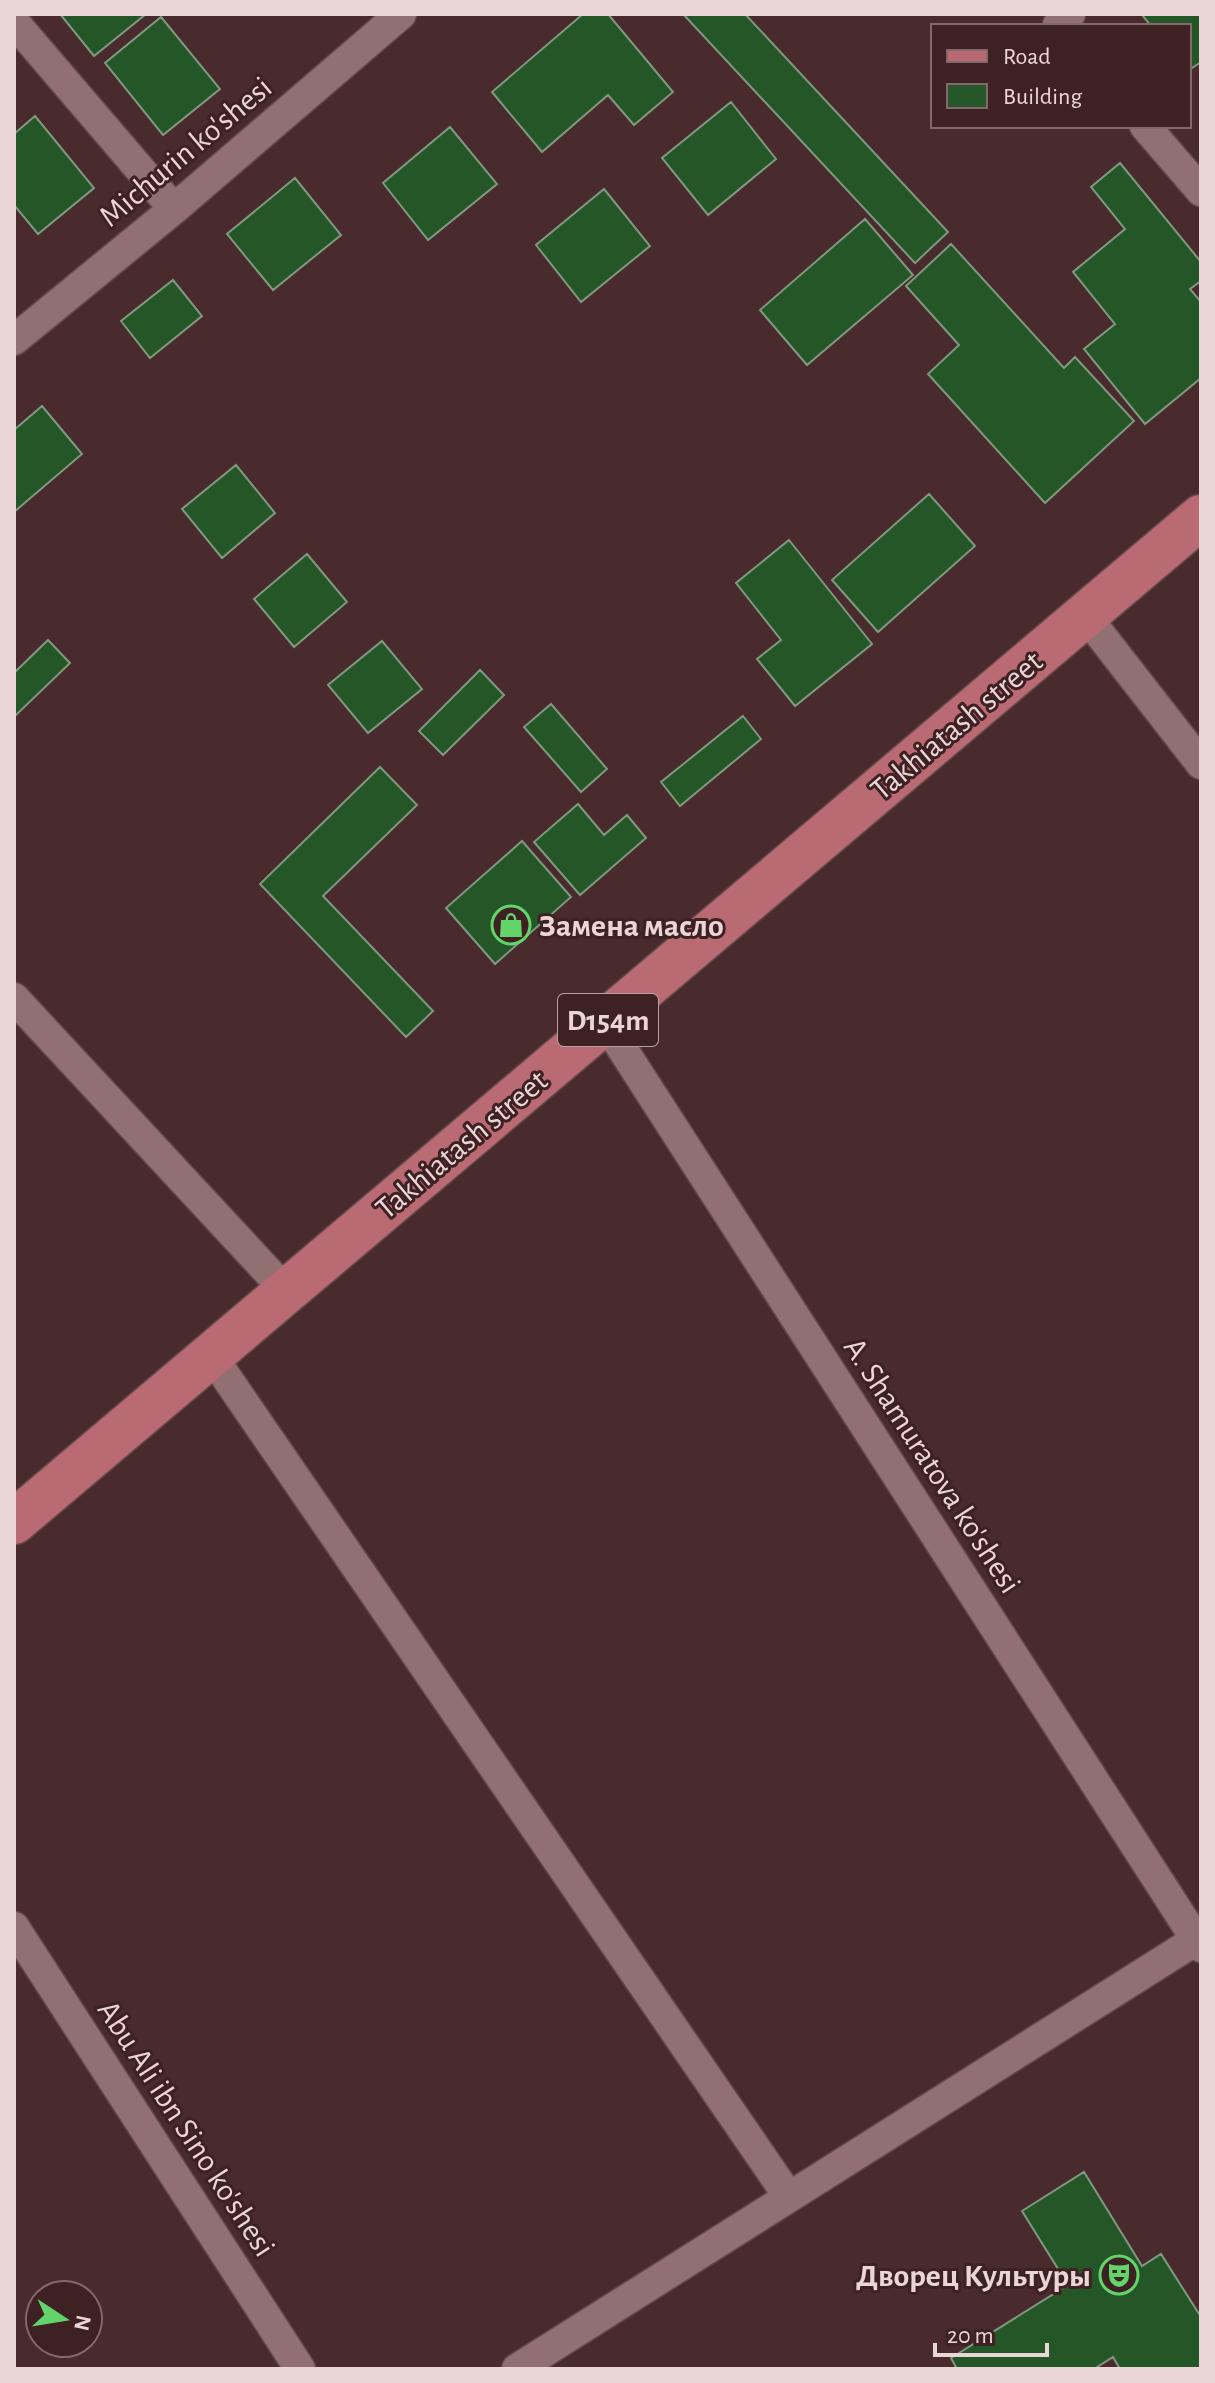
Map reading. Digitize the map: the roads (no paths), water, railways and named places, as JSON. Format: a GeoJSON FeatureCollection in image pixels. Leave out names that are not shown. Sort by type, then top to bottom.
{"type":"FeatureCollection","features":[{"type":"Feature","properties":{"kind":"main road","name":"Takhiatash street"},"geometry":{"type":"LineString","coordinates":[[14,1522],[1201,517]]}},
{"type":"Feature","properties":{"kind":"street","name":"Michurin ko'shesi"},"geometry":{"type":"LineString","coordinates":[[14,340],[174,209],[401,14]]}},
{"type":"Feature","properties":{"kind":"street"},"geometry":{"type":"LineString","coordinates":[[14,22],[174,209]]}},
{"type":"Feature","properties":{"kind":"street"},"geometry":{"type":"LineString","coordinates":[[1147,128],[1201,191]]}},
{"type":"Feature","properties":{"kind":"street"},"geometry":{"type":"LineString","coordinates":[[1085,615],[1201,764]]}},
{"type":"Feature","properties":{"kind":"street"},"geometry":{"type":"LineString","coordinates":[[14,998],[287,1292]]}},
{"type":"Feature","properties":{"kind":"street","name":"A. Shamuratova ko'shesi"},"geometry":{"type":"LineString","coordinates":[[605,1022],[1199,1943]]}},
{"type":"Feature","properties":{"kind":"street"},"geometry":{"type":"LineString","coordinates":[[211,1355],[789,2197]]}},
{"type":"Feature","properties":{"kind":"street","name":"Abu Ali ibn Sino ko'shesi"},"geometry":{"type":"LineString","coordinates":[[14,1927],[300,2369]]}},
{"type":"Feature","properties":{"kind":"street"},"geometry":{"type":"LineString","coordinates":[[517,2369],[1199,1943]]}},
{"type":"Feature","properties":{"kind":"place","name":"Замена масло"},"geometry":{"type":"Point","coordinates":[511,925]}},
{"type":"Feature","properties":{"kind":"place","name":"Дворец Культуры"},"geometry":{"type":"Point","coordinates":[1119,2275]}}]}
